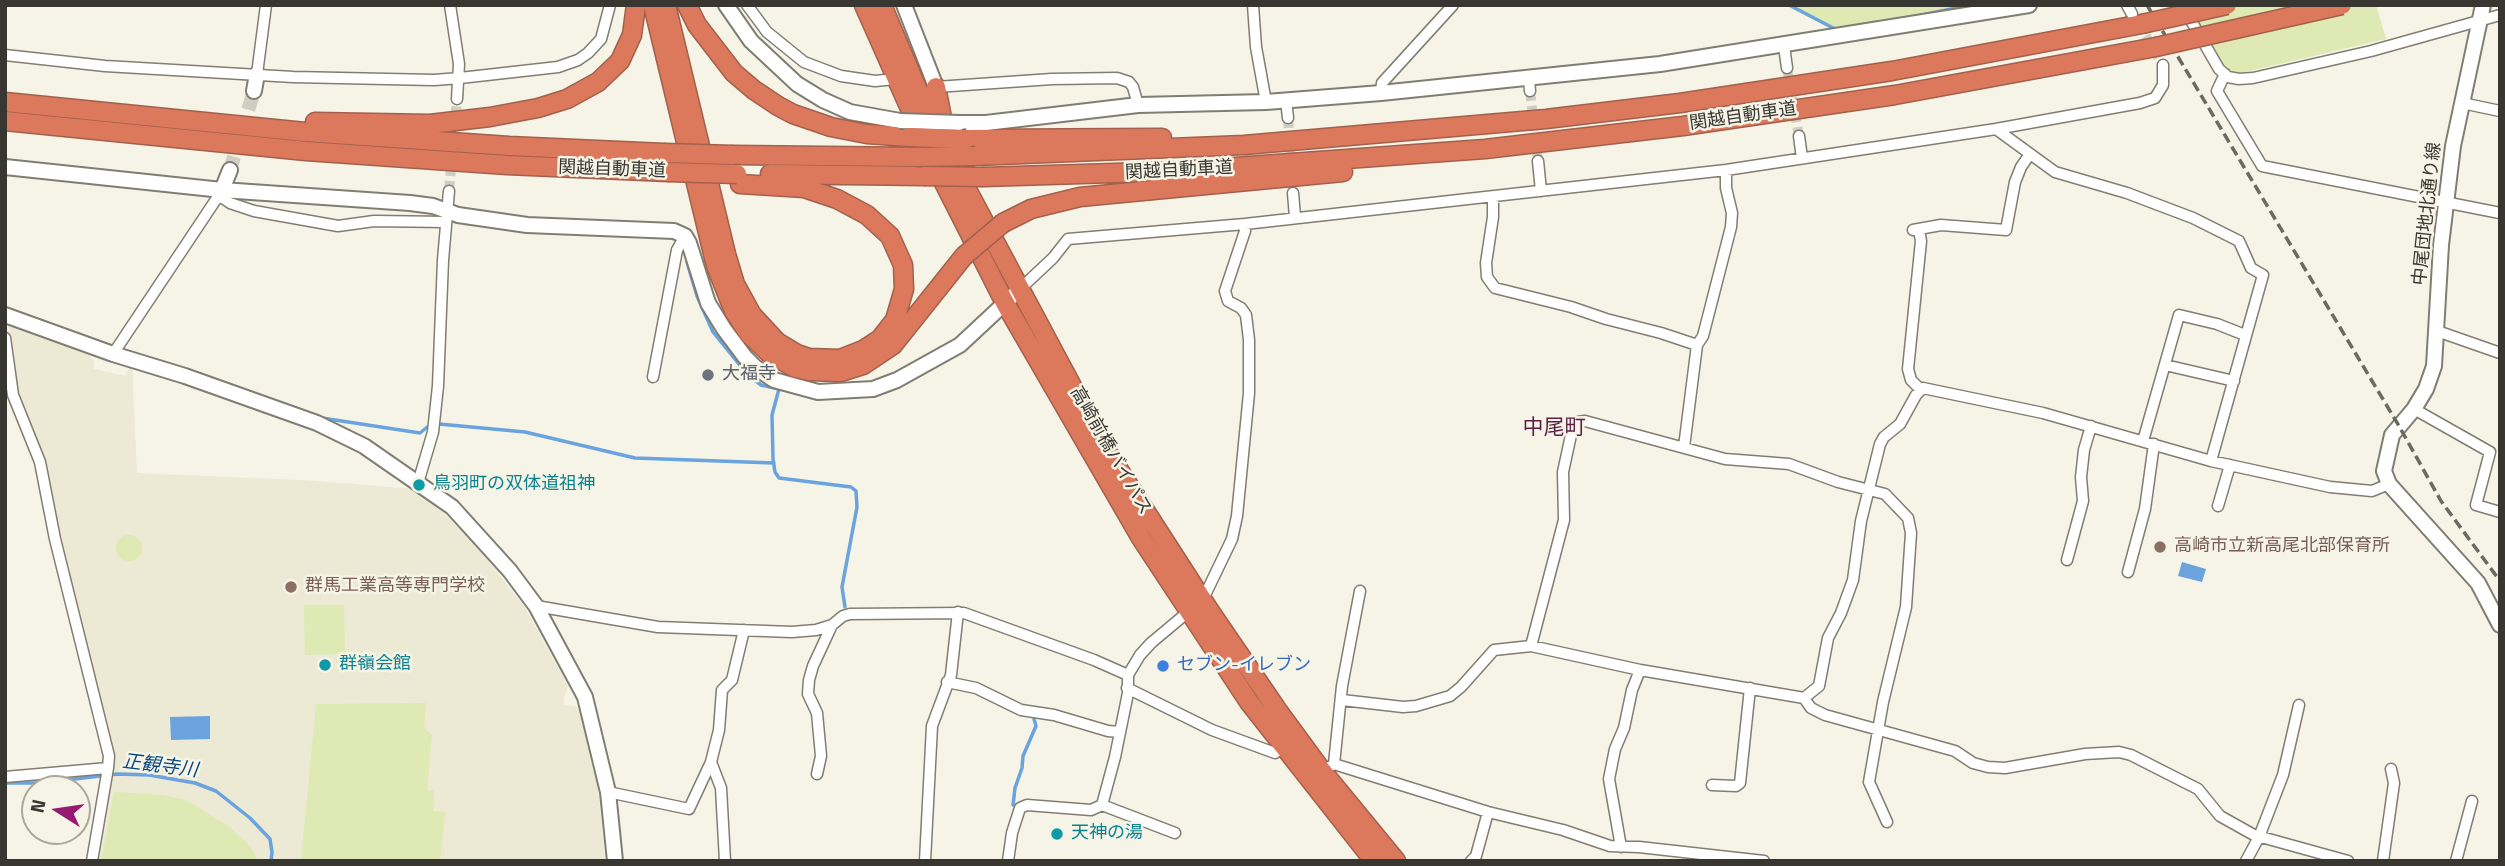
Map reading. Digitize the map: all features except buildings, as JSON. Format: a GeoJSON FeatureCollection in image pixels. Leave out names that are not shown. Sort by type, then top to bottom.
{"type":"FeatureCollection","features":[{"type":"Feature","properties":{"kind":"highway"},"geometry":{"type":"LineString","coordinates":[[102,113],[390,124],[429,124],[514,113],[567,99],[611,71],[620,61],[632,35],[636,5]]}},
{"type":"Feature","properties":{"kind":"highway"},"geometry":{"type":"LineString","coordinates":[[653,5],[716,266],[734,311],[749,334],[769,353],[787,364],[809,371],[841,372],[863,365],[893,345],[964,256],[1003,223],[1031,209],[1080,197],[1388,168],[1485,149]]}},
{"type":"Feature","properties":{"kind":"highway"},"geometry":{"type":"LineString","coordinates":[[666,5],[726,254],[736,284],[752,315],[777,342],[809,358],[840,359],[863,350],[880,339],[895,320],[904,289],[903,265],[890,236],[867,215],[837,199],[804,188],[738,179]]}},
{"type":"Feature","properties":{"kind":"highway"},"geometry":{"type":"LineString","coordinates":[[687,5],[704,34],[734,73],[754,90],[793,114],[831,127],[909,138],[963,131],[1151,137],[1244,145]]}},
{"type":"Feature","properties":{"kind":"highway","name":"高崎前橋バイパス"},"geometry":{"type":"LineString","coordinates":[[863,5],[935,165],[1005,303],[1141,538],[1222,664],[1283,747],[1374,861]]}},
{"type":"Feature","properties":{"kind":"highway","name":"高崎前橋バイパス"},"geometry":{"type":"LineString","coordinates":[[882,5],[919,93],[957,171],[1106,450],[1278,712],[1328,767],[1396,861]]}},
{"type":"Feature","properties":{"kind":"highway","name":"関越自動車道"},"geometry":{"type":"LineString","coordinates":[[5,102],[413,140],[664,153],[916,157],[1244,145],[1546,119],[1681,103],[1892,71],[2134,14],[2227,5]]}},
{"type":"Feature","properties":{"kind":"highway","name":"関越自動車道"},"geometry":{"type":"LineString","coordinates":[[5,121],[306,151],[670,177],[983,177],[1180,172],[1485,149],[1683,126],[1869,99],[2156,47],[2342,5]]}},
{"type":"Feature","properties":{"kind":"highway"},"geometry":{"type":"LineString","coordinates":[[936,87],[940,116],[958,163],[957,171]]}},
{"type":"Feature","properties":{"kind":"street"},"geometry":{"type":"LineString","coordinates":[[254,91],[266,5]]}},
{"type":"Feature","properties":{"kind":"street"},"geometry":{"type":"LineString","coordinates":[[450,5],[460,78],[457,99]]}},
{"type":"Feature","properties":{"kind":"street"},"geometry":{"type":"LineString","coordinates":[[5,55],[105,66],[257,74],[361,79],[460,78],[558,67],[578,60],[601,39],[610,5]]}},
{"type":"Feature","properties":{"kind":"street"},"geometry":{"type":"LineString","coordinates":[[726,5],[751,41],[785,74],[823,100],[860,115],[963,131],[999,122],[1138,106],[1266,102],[1530,85],[2029,5]]}},
{"type":"Feature","properties":{"kind":"street"},"geometry":{"type":"LineString","coordinates":[[747,5],[767,32],[795,56],[820,69],[863,80],[895,79]]}},
{"type":"Feature","properties":{"kind":"street"},"geometry":{"type":"LineString","coordinates":[[904,5],[936,87],[1052,79],[1117,78],[1129,82],[1133,87],[1138,106]]}},
{"type":"Feature","properties":{"kind":"street"},"geometry":{"type":"LineString","coordinates":[[1253,5],[1256,47],[1266,102]]}},
{"type":"Feature","properties":{"kind":"street"},"geometry":{"type":"LineString","coordinates":[[1381,93],[1382,83],[1453,5]]}},
{"type":"Feature","properties":{"kind":"street"},"geometry":{"type":"LineString","coordinates":[[2182,5],[2219,69],[2239,79],[2371,51],[2500,15]]}},
{"type":"Feature","properties":{"kind":"street","name":"中尾団地北通り線"},"geometry":{"type":"LineString","coordinates":[[2389,484],[2384,471],[2392,435],[2426,389],[2434,366],[2441,245],[2453,146],[2483,5]]}},
{"type":"Feature","properties":{"kind":"street"},"geometry":{"type":"LineString","coordinates":[[751,41],[767,32]]}},
{"type":"Feature","properties":{"kind":"street"},"geometry":{"type":"LineString","coordinates":[[1784,46],[1787,68]]}},
{"type":"Feature","properties":{"kind":"street"},"geometry":{"type":"LineString","coordinates":[[221,193],[230,203],[254,211],[338,226],[458,215],[527,225],[666,229],[685,236],[708,303],[724,329],[755,367],[774,380],[808,391],[865,390],[897,380],[960,345],[1045,266],[1068,239],[1245,224],[1726,170],[1996,129],[2155,98],[2163,85],[2163,65]]}},
{"type":"Feature","properties":{"kind":"street"},"geometry":{"type":"LineString","coordinates":[[2225,74],[2217,91],[2262,166],[2500,213]]}},
{"type":"Feature","properties":{"kind":"street"},"geometry":{"type":"LineString","coordinates":[[1286,100],[1287,118]]}},
{"type":"Feature","properties":{"kind":"street"},"geometry":{"type":"LineString","coordinates":[[2462,103],[2500,111]]}},
{"type":"Feature","properties":{"kind":"street"},"geometry":{"type":"LineString","coordinates":[[1996,129],[2055,172],[2127,192],[2193,218],[2239,241],[2251,268],[2263,275],[2211,461]]}},
{"type":"Feature","properties":{"kind":"street"},"geometry":{"type":"LineString","coordinates":[[1799,136],[1802,158]]}},
{"type":"Feature","properties":{"kind":"street"},"geometry":{"type":"LineString","coordinates":[[2030,154],[2015,181],[2006,230],[1941,225],[1916,230],[1921,241],[1908,369],[1911,380],[1920,389],[1935,388],[1961,394],[2091,426],[2230,466],[2330,488],[2372,491],[2389,484],[2478,583],[2500,625]]}},
{"type":"Feature","properties":{"kind":"street"},"geometry":{"type":"LineString","coordinates":[[1538,161],[1541,191]]}},
{"type":"Feature","properties":{"kind":"street"},"geometry":{"type":"LineString","coordinates":[[5,167],[221,193],[374,200],[433,206],[446,216]]}},
{"type":"Feature","properties":{"kind":"street"},"geometry":{"type":"LineString","coordinates":[[113,354],[221,193],[230,170]]}},
{"type":"Feature","properties":{"kind":"street"},"geometry":{"type":"LineString","coordinates":[[1684,447],[1697,345],[1706,326],[1731,227],[1732,213],[1726,188],[1726,170]]}},
{"type":"Feature","properties":{"kind":"street"},"geometry":{"type":"LineString","coordinates":[[418,483],[433,432],[438,386],[449,191]]}},
{"type":"Feature","properties":{"kind":"street"},"geometry":{"type":"LineString","coordinates":[[1293,193],[1295,217]]}},
{"type":"Feature","properties":{"kind":"street"},"geometry":{"type":"LineString","coordinates":[[1493,197],[1493,217],[1486,263],[1487,277],[1495,288],[1571,307],[1697,345]]}},
{"type":"Feature","properties":{"kind":"street"},"geometry":{"type":"LineString","coordinates":[[1102,805],[1120,732],[1128,675],[1139,655],[1202,598],[1232,540],[1239,504],[1249,393],[1249,340],[1246,315],[1241,308],[1228,302],[1225,291],[1245,224]]}},
{"type":"Feature","properties":{"kind":"street"},"geometry":{"type":"LineString","coordinates":[[653,377],[677,250],[685,236]]}},
{"type":"Feature","properties":{"kind":"street"},"geometry":{"type":"LineString","coordinates":[[5,315],[317,423],[364,446],[452,507],[510,571],[536,606],[585,697],[608,792],[615,861]]}},
{"type":"Feature","properties":{"kind":"street"},"geometry":{"type":"LineString","coordinates":[[2143,441],[2179,315],[2217,324],[2245,335]]}},
{"type":"Feature","properties":{"kind":"street"},"geometry":{"type":"LineString","coordinates":[[2437,331],[2500,353]]}},
{"type":"Feature","properties":{"kind":"street"},"geometry":{"type":"LineString","coordinates":[[5,338],[9,396],[40,462],[55,539],[109,756],[92,861]]}},
{"type":"Feature","properties":{"kind":"street"},"geometry":{"type":"LineString","coordinates":[[2165,365],[2234,381]]}},
{"type":"Feature","properties":{"kind":"street"},"geometry":{"type":"LineString","coordinates":[[1804,698],[1819,685],[1828,638],[1842,613],[1853,580],[1861,521],[1880,444],[1900,424],[1920,389]]}},
{"type":"Feature","properties":{"kind":"street"},"geometry":{"type":"LineString","coordinates":[[2409,415],[2490,452],[2476,505],[2500,512]]}},
{"type":"Feature","properties":{"kind":"street"},"geometry":{"type":"LineString","coordinates":[[1531,646],[1564,520],[1563,472],[1575,425],[1585,421],[1724,459],[1788,464],[1889,497],[1908,518],[1911,526],[1906,607],[1878,729],[1869,782],[1887,822]]}},
{"type":"Feature","properties":{"kind":"street"},"geometry":{"type":"LineString","coordinates":[[2067,560],[2083,501],[2081,477],[2084,450],[2091,426]]}},
{"type":"Feature","properties":{"kind":"street"},"geometry":{"type":"LineString","coordinates":[[2129,572],[2145,509],[2154,444]]}},
{"type":"Feature","properties":{"kind":"street"},"geometry":{"type":"LineString","coordinates":[[2218,506],[2230,466]]}},
{"type":"Feature","properties":{"kind":"street"},"geometry":{"type":"LineString","coordinates":[[1360,591],[1328,767],[1621,847],[1639,846],[1764,861]]}},
{"type":"Feature","properties":{"kind":"street"},"geometry":{"type":"LineString","coordinates":[[536,606],[658,627],[792,632],[816,630],[832,625],[850,614],[958,612],[1094,660],[1128,675]]}},
{"type":"Feature","properties":{"kind":"street"},"geometry":{"type":"LineString","coordinates":[[925,861],[932,726],[951,675],[958,612]]}},
{"type":"Feature","properties":{"kind":"street"},"geometry":{"type":"LineString","coordinates":[[817,774],[821,756],[817,713],[808,694],[809,680],[832,625]]}},
{"type":"Feature","properties":{"kind":"street"},"geometry":{"type":"LineString","coordinates":[[608,792],[689,809],[711,762],[719,730],[722,690],[732,680],[744,630]]}},
{"type":"Feature","properties":{"kind":"street"},"geometry":{"type":"LineString","coordinates":[[1342,699],[1403,706],[1450,696],[1494,650],[1531,646],[1640,670],[1804,698],[1811,708],[1825,715],[1955,751],[1973,763],[1988,767],[2006,768],[2085,754],[2119,752],[2131,755],[2198,789],[2220,816],[2259,837],[2348,861]]}},
{"type":"Feature","properties":{"kind":"street"},"geometry":{"type":"LineString","coordinates":[[1621,847],[1609,779],[1615,749],[1624,728],[1632,690],[1640,670]]}},
{"type":"Feature","properties":{"kind":"street"},"geometry":{"type":"LineString","coordinates":[[947,682],[976,688],[1021,710],[1054,715],[1120,732]]}},
{"type":"Feature","properties":{"kind":"street"},"geometry":{"type":"LineString","coordinates":[[1127,688],[1212,730],[1275,753],[1283,747]]}},
{"type":"Feature","properties":{"kind":"street"},"geometry":{"type":"LineString","coordinates":[[1712,785],[1736,786],[1740,783],[1750,688]]}},
{"type":"Feature","properties":{"kind":"street"},"geometry":{"type":"LineString","coordinates":[[2246,861],[2259,837],[2283,775],[2299,705]]}},
{"type":"Feature","properties":{"kind":"street"},"geometry":{"type":"LineString","coordinates":[[711,762],[721,788],[725,861]]}},
{"type":"Feature","properties":{"kind":"street"},"geometry":{"type":"LineString","coordinates":[[5,777],[108,768]]}},
{"type":"Feature","properties":{"kind":"street"},"geometry":{"type":"LineString","coordinates":[[2383,861],[2393,783],[2391,769]]}},
{"type":"Feature","properties":{"kind":"street"},"geometry":{"type":"LineString","coordinates":[[2456,861],[2472,802]]}},
{"type":"Feature","properties":{"kind":"street"},"geometry":{"type":"LineString","coordinates":[[1007,861],[1014,824],[1020,808],[1027,805],[1091,810],[1102,805],[1175,833]]}},
{"type":"Feature","properties":{"kind":"street"},"geometry":{"type":"LineString","coordinates":[[1471,861],[1476,856],[1488,812]]}},
{"type":"Feature","properties":{"kind":"shaded area","name":"群馬工業高等専門学校"},"geometry":{"type":"Polygon","coordinates":[[[8,322],[83,350],[94,360],[94,369],[125,376],[132,363],[137,473],[303,480],[416,489],[440,510],[473,542],[524,606],[568,686],[564,705],[575,706],[580,711],[598,787],[605,861],[95,861],[111,779],[59,540],[16,395],[8,322]]]}},
{"type":"Feature","properties":{"kind":"green space"},"geometry":{"type":"Polygon","coordinates":[[[1789,5],[1970,5],[1839,31],[1789,5]]]}},
{"type":"Feature","properties":{"kind":"green space"},"geometry":{"type":"Polygon","coordinates":[[[2188,5],[2376,5],[2386,39],[2241,73],[2227,70],[2218,60],[2188,5]]]}},
{"type":"Feature","properties":{"kind":"green space"},"geometry":{"type":"Polygon","coordinates":[[[129,535],[138,539],[142,548],[138,557],[129,561],[120,557],[116,548],[120,539],[129,535]]]}},
{"type":"Feature","properties":{"kind":"green space"},"geometry":{"type":"Polygon","coordinates":[[[304,605],[344,605],[345,654],[305,655],[304,605]]]}},
{"type":"Feature","properties":{"kind":"green space"},"geometry":{"type":"Polygon","coordinates":[[[426,703],[424,728],[432,735],[427,790],[434,791],[433,811],[445,812],[440,861],[301,861],[316,704],[426,703]]]}},
{"type":"Feature","properties":{"kind":"green space"},"geometry":{"type":"Polygon","coordinates":[[[114,792],[161,795],[186,800],[227,825],[248,844],[257,861],[101,861],[114,792]]]}},
{"type":"Feature","properties":{"kind":"water"},"geometry":{"type":"Polygon","coordinates":[[[2182,562],[2206,569],[2202,582],[2178,576],[2182,562]]]}},
{"type":"Feature","properties":{"kind":"water"},"geometry":{"type":"Polygon","coordinates":[[[210,716],[210,739],[171,740],[170,717],[210,716]]]}},
{"type":"Feature","properties":{"kind":"waterway"},"geometry":{"type":"LineString","coordinates":[[1789,5],[1837,30]]}},
{"type":"Feature","properties":{"kind":"waterway"},"geometry":{"type":"LineString","coordinates":[[1912,17],[1971,5]]}},
{"type":"Feature","properties":{"kind":"waterway"},"geometry":{"type":"LineString","coordinates":[[687,262],[697,296],[713,332],[747,374],[761,385],[779,389],[772,415],[773,459],[779,478],[851,487],[856,491],[857,507],[842,587],[845,607]]}},
{"type":"Feature","properties":{"kind":"waterway"},"geometry":{"type":"LineString","coordinates":[[322,418],[420,433],[431,424],[525,432],[635,458],[774,463]]}},
{"type":"Feature","properties":{"kind":"waterway"},"geometry":{"type":"LineString","coordinates":[[1013,805],[1023,756],[1036,726],[1034,719]]}},
{"type":"Feature","properties":{"kind":"waterway","name":"正観寺川"},"geometry":{"type":"LineString","coordinates":[[5,783],[41,783],[117,774],[149,775],[195,783],[216,791],[250,818],[270,839],[271,861]]}},
{"type":"Feature","properties":{"kind":"tunnel"},"geometry":{"type":"LineString","coordinates":[[2138,23],[2163,65]]}},
{"type":"Feature","properties":{"kind":"tunnel"},"geometry":{"type":"LineString","coordinates":[[1787,68],[1799,136]]}},
{"type":"Feature","properties":{"kind":"tunnel"},"geometry":{"type":"LineString","coordinates":[[230,170],[254,91]]}},
{"type":"Feature","properties":{"kind":"tunnel"},"geometry":{"type":"LineString","coordinates":[[1530,91],[1538,161]]}},
{"type":"Feature","properties":{"kind":"tunnel"},"geometry":{"type":"LineString","coordinates":[[449,191],[457,99]]}},
{"type":"Feature","properties":{"kind":"tunnel"},"geometry":{"type":"LineString","coordinates":[[1288,118],[1293,193]]}},
{"type":"Feature","properties":{"kind":"railway"},"geometry":{"type":"LineString","coordinates":[[2147,5],[2399,426],[2441,501],[2500,581]]}},
{"type":"Feature","properties":{"kind":"place","name":"大福寺"},"geometry":{"type":"Point","coordinates":[708,375]}},
{"type":"Feature","properties":{"kind":"place","name":"鳥羽町の双体道祖神"},"geometry":{"type":"Point","coordinates":[419,485]}},
{"type":"Feature","properties":{"kind":"place","name":"高崎市立新高尾北部保育所"},"geometry":{"type":"Point","coordinates":[2160,547]}},
{"type":"Feature","properties":{"kind":"place","name":"群馬工業高等専門学校"},"geometry":{"type":"Point","coordinates":[291,587]}},
{"type":"Feature","properties":{"kind":"place","name":"群嶺会館"},"geometry":{"type":"Point","coordinates":[325,665]}},
{"type":"Feature","properties":{"kind":"place","name":"セブン-イレブン"},"geometry":{"type":"Point","coordinates":[1163,666]}},
{"type":"Feature","properties":{"kind":"place","name":"天神の湯"},"geometry":{"type":"Point","coordinates":[1057,834]}},
{"type":"Feature","properties":{"kind":"district","name":"中尾町"},"geometry":{"type":"Point","coordinates":[1554,429]}}]}
